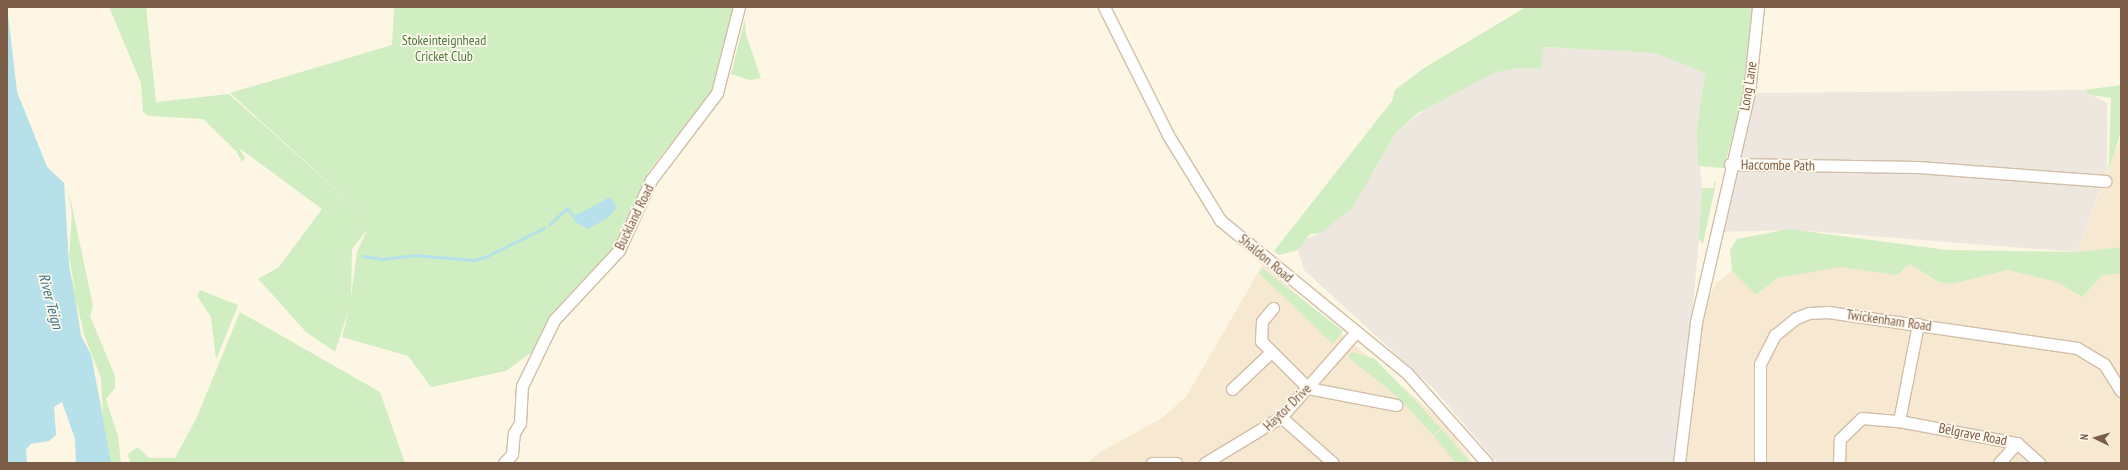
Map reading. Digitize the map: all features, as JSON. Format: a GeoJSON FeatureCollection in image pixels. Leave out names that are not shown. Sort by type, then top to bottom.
{"type":"FeatureCollection","features":[{"type":"Feature","properties":{"kind":"street","name":"Buckland Road"},"geometry":{"type":"LineString","coordinates":[[504,463],[512,454],[514,433],[520,424],[522,386],[554,320],[619,250],[651,180],[717,93],[739,7]]}},
{"type":"Feature","properties":{"kind":"street","name":"Shaldon Road"},"geometry":{"type":"LineString","coordinates":[[1104,7],[1168,135],[1220,220],[1407,373],[1487,463]]}},
{"type":"Feature","properties":{"kind":"street","name":"Long Lane"},"geometry":{"type":"LineString","coordinates":[[1730,164],[1749,93],[1758,7]]}},
{"type":"Feature","properties":{"kind":"street","name":"Haccombe Path"},"geometry":{"type":"LineString","coordinates":[[1679,463],[1696,322],[1730,164],[1918,167],[2105,181]]}},
{"type":"Feature","properties":{"kind":"street"},"geometry":{"type":"LineString","coordinates":[[1272,308],[1259,332],[1270,353],[1308,388],[1396,405]]}},
{"type":"Feature","properties":{"kind":"street","name":"Twickenham Road"},"geometry":{"type":"LineString","coordinates":[[1760,463],[1760,364],[1775,335],[1796,318],[1828,312],[2077,348],[2104,364],[2121,392]]}},
{"type":"Feature","properties":{"kind":"street"},"geometry":{"type":"LineString","coordinates":[[1899,421],[1918,324]]}},
{"type":"Feature","properties":{"kind":"street","name":"Haytor Drive"},"geometry":{"type":"LineString","coordinates":[[1205,463],[1281,417],[1356,332]]}},
{"type":"Feature","properties":{"kind":"street"},"geometry":{"type":"LineString","coordinates":[[1232,389],[1270,353]]}},
{"type":"Feature","properties":{"kind":"street"},"geometry":{"type":"LineString","coordinates":[[1281,417],[1332,463]]}},
{"type":"Feature","properties":{"kind":"street","name":"Belgrave Road"},"geometry":{"type":"LineString","coordinates":[[1839,463],[1840,439],[1862,418],[1899,421],[2017,443],[2039,463]]}},
{"type":"Feature","properties":{"kind":"street"},"geometry":{"type":"LineString","coordinates":[[1999,463],[2017,443]]}},
{"type":"Feature","properties":{"kind":"street"},"geometry":{"type":"LineString","coordinates":[[1152,463],[1176,463]]}},
{"type":"Feature","properties":{"kind":"shaded area"},"geometry":{"type":"Polygon","coordinates":[[[1543,47],[1655,53],[1705,73],[1697,128],[1702,188],[1699,239],[1679,463],[1497,463],[1433,388],[1304,270],[1298,250],[1303,240],[1321,233],[1373,173],[1396,133],[1435,101],[1494,73],[1517,68],[1541,69],[1543,47]]]}},
{"type":"Feature","properties":{"kind":"shaded area"},"geometry":{"type":"Polygon","coordinates":[[[2084,90],[2107,103],[2107,162],[2106,174],[2077,252],[1794,230],[1718,232],[1749,93],[2084,90]]]}},
{"type":"Feature","properties":{"kind":"shaded area"},"geometry":{"type":"Polygon","coordinates":[[[2121,137],[2121,247],[2077,252],[2121,137]]]}},
{"type":"Feature","properties":{"kind":"shaded area"},"geometry":{"type":"Polygon","coordinates":[[[1263,264],[1445,424],[1473,463],[1087,463],[1102,451],[1162,418],[1186,397],[1263,264]]]}},
{"type":"Feature","properties":{"kind":"shaded area"},"geometry":{"type":"Polygon","coordinates":[[[1910,264],[1937,282],[1953,284],[2007,270],[2057,282],[2082,297],[2102,276],[2121,273],[2121,463],[1683,463],[1703,309],[1716,283],[1732,271],[1756,295],[1778,278],[1808,271],[1840,267],[1903,271],[1910,264]]]}},
{"type":"Feature","properties":{"kind":"green space"},"geometry":{"type":"Polygon","coordinates":[[[7,7],[17,92],[47,167],[64,183],[69,266],[76,295],[69,257],[72,213],[67,187],[93,306],[90,316],[115,376],[115,388],[106,399],[118,436],[121,463],[105,463],[10,96],[7,7]],[[76,298],[81,336],[91,355],[103,415],[101,378],[84,335],[76,298]]]}},
{"type":"Feature","properties":{"kind":"green space","name":"Stokeinteignhead Cricket Club"},"geometry":{"type":"Polygon","coordinates":[[[109,7],[146,7],[156,102],[229,94],[371,221],[230,93],[392,45],[394,7],[733,7],[713,90],[649,171],[614,247],[551,314],[532,352],[506,371],[431,387],[408,356],[342,337],[349,309],[335,352],[306,332],[258,279],[279,267],[322,209],[239,148],[245,158],[242,162],[236,151],[203,119],[149,116],[143,112],[141,83],[109,7]],[[367,230],[352,249],[351,297],[357,252],[367,230]]]}},
{"type":"Feature","properties":{"kind":"green space"},"geometry":{"type":"Polygon","coordinates":[[[1526,7],[1754,7],[1744,92],[1724,168],[1698,166],[1697,128],[1705,73],[1655,53],[1544,47],[1541,69],[1517,68],[1494,73],[1418,113],[1396,133],[1352,208],[1321,233],[1310,234],[1298,250],[1279,255],[1274,251],[1392,101],[1395,90],[1424,68],[1526,7]]]}},
{"type":"Feature","properties":{"kind":"green space"},"geometry":{"type":"Polygon","coordinates":[[[745,19],[746,35],[761,78],[750,80],[731,74],[745,19]]]}},
{"type":"Feature","properties":{"kind":"green space"},"geometry":{"type":"Polygon","coordinates":[[[2121,85],[2121,130],[2114,155],[2105,177],[2109,162],[2111,98],[2091,95],[2084,90],[2121,85]]]}},
{"type":"Feature","properties":{"kind":"green space"},"geometry":{"type":"Polygon","coordinates":[[[1714,182],[1716,183],[1703,244],[1699,239],[1702,188],[1714,188],[1714,182]]]}},
{"type":"Feature","properties":{"kind":"green space"},"geometry":{"type":"Polygon","coordinates":[[[1789,229],[1947,250],[2077,252],[2121,247],[2121,273],[2102,276],[2082,297],[2057,282],[2007,270],[1953,284],[1938,282],[1910,264],[1897,275],[1840,267],[1778,278],[1756,295],[1732,271],[1730,250],[1737,239],[1789,229]]]}},
{"type":"Feature","properties":{"kind":"green space"},"geometry":{"type":"Polygon","coordinates":[[[1262,268],[1343,331],[1333,344],[1260,274],[1262,268]]]}},
{"type":"Feature","properties":{"kind":"green space"},"geometry":{"type":"Polygon","coordinates":[[[200,290],[238,305],[216,360],[211,317],[197,296],[200,290]]]}},
{"type":"Feature","properties":{"kind":"green space"},"geometry":{"type":"Polygon","coordinates":[[[240,312],[380,392],[405,463],[130,463],[128,454],[138,447],[149,458],[175,458],[197,417],[240,312]]]}},
{"type":"Feature","properties":{"kind":"green space"},"geometry":{"type":"Polygon","coordinates":[[[1352,352],[1375,359],[1441,428],[1433,435],[1397,396],[1348,357],[1352,352]]]}},
{"type":"Feature","properties":{"kind":"green space"},"geometry":{"type":"Polygon","coordinates":[[[1442,429],[1470,463],[1456,463],[1451,457],[1434,436],[1442,429]]]}},
{"type":"Feature","properties":{"kind":"water","name":"River Teign"},"geometry":{"type":"Polygon","coordinates":[[[7,7],[17,92],[47,167],[64,183],[69,266],[81,336],[91,355],[111,463],[76,463],[75,439],[62,402],[54,407],[56,435],[49,441],[31,444],[26,449],[27,463],[7,463],[7,7]]]}},
{"type":"Feature","properties":{"kind":"water"},"geometry":{"type":"Polygon","coordinates":[[[610,197],[617,207],[609,217],[588,229],[574,221],[574,216],[610,197]]]}},
{"type":"Feature","properties":{"kind":"waterway"},"geometry":{"type":"LineString","coordinates":[[549,225],[567,208],[574,216]]}},
{"type":"Feature","properties":{"kind":"waterway"},"geometry":{"type":"LineString","coordinates":[[363,256],[383,259],[414,255],[473,260],[485,257],[544,228]]}}]}
